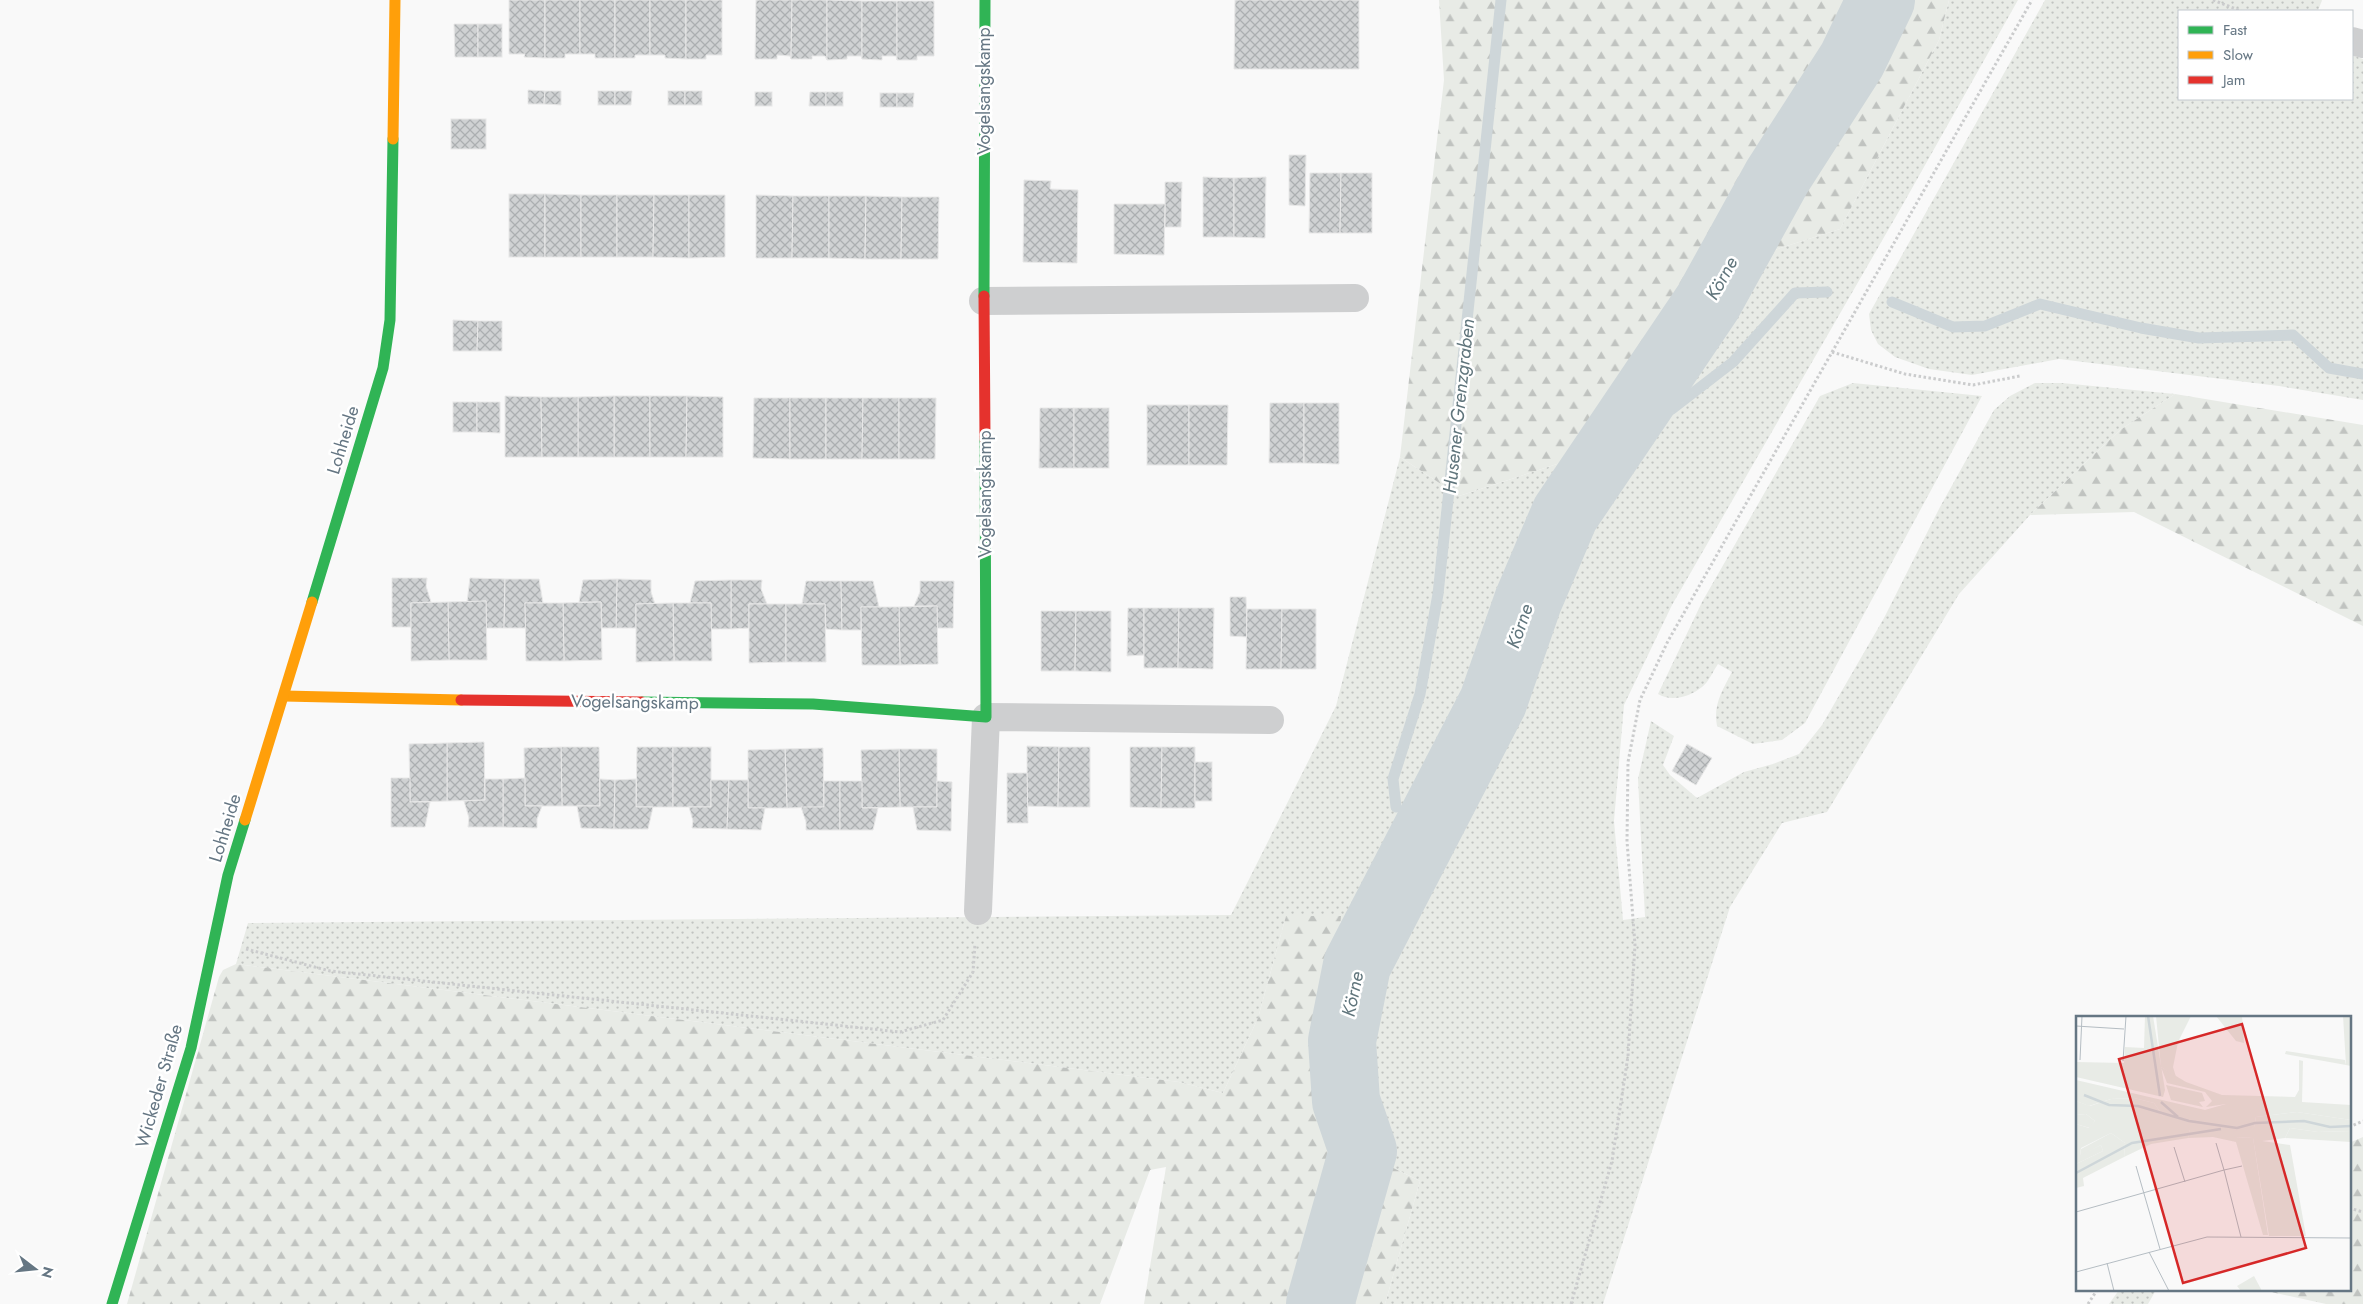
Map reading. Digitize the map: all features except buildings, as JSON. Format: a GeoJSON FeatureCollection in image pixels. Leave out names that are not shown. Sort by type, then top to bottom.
{"type":"FeatureCollection","features":[{"type":"Feature","properties":{"kind":"street","name":"Lohheide"},"geometry":{"type":"LineString","coordinates":[[228,875],[384,368],[390,320],[395,0]]}},
{"type":"Feature","properties":{"kind":"street","name":"Vogelsangskamp"},"geometry":{"type":"LineString","coordinates":[[978,911],[986,717],[985,0]]}},
{"type":"Feature","properties":{"kind":"street"},"geometry":{"type":"LineString","coordinates":[[984,302],[1355,298]]}},
{"type":"Feature","properties":{"kind":"street","name":"Vogelsangskamp"},"geometry":{"type":"LineString","coordinates":[[284,696],[358,699],[813,704],[986,717],[1270,720]]}},
{"type":"Feature","properties":{"kind":"street","name":"Wickeder Straße"},"geometry":{"type":"LineString","coordinates":[[112,1304],[190,1048],[228,875]]}},
{"type":"Feature","properties":{"kind":"path"},"geometry":{"type":"LineString","coordinates":[[1571,1304],[1612,1161],[1628,1056],[1635,945],[1628,840],[1628,762],[1640,700],[1668,641],[2032,0]]}},
{"type":"Feature","properties":{"kind":"path"},"geometry":{"type":"LineString","coordinates":[[2213,0],[2239,10]]}},
{"type":"Feature","properties":{"kind":"path"},"geometry":{"type":"LineString","coordinates":[[1832,352],[1905,374],[1973,385],[2020,376]]}},
{"type":"Feature","properties":{"kind":"path"},"geometry":{"type":"LineString","coordinates":[[215,941],[330,971],[900,1032],[943,1020],[973,972],[978,911]]}},
{"type":"Feature","properties":{"kind":"path"},"geometry":{"type":"LineString","coordinates":[[2350,1127],[2363,1121]]}},
{"type":"Feature","properties":{"kind":"path"},"geometry":{"type":"LineString","coordinates":[[2350,1208],[2363,1212]]}},
{"type":"Feature","properties":{"kind":"path"},"geometry":{"type":"LineString","coordinates":[[2088,1304],[2096,1292]]}},
{"type":"Feature","properties":{"kind":"green space"},"geometry":{"type":"Polygon","coordinates":[[[1439,0],[1949,0],[1939,40],[1840,229],[1684,279],[1585,455],[1459,496],[1400,457],[1444,80],[1439,0]]]}},
{"type":"Feature","properties":{"kind":"green space"},"geometry":{"type":"Polygon","coordinates":[[[1949,0],[2018,0],[1902,206],[1672,605],[1624,705],[1614,821],[1623,920],[1645,917],[1638,779],[1651,721],[1674,736],[1663,765],[1670,775],[1697,798],[1744,772],[1799,754],[1822,725],[1884,618],[1940,507],[1994,410],[2010,396],[2035,383],[2062,383],[2175,394],[2120,430],[2030,515],[1959,594],[1827,812],[1782,823],[1730,907],[1603,1304],[1385,1304],[1420,1181],[1326,1135],[1341,917],[1286,916],[1258,1018],[1223,1093],[1179,1082],[236,964],[248,923],[1231,915],[1336,706],[1400,457],[1459,496],[1585,455],[1684,279],[1840,229],[1939,40],[1949,0]]]}},
{"type":"Feature","properties":{"kind":"green space"},"geometry":{"type":"Polygon","coordinates":[[[2045,0],[2322,0],[2318,10],[2178,10],[2178,100],[2353,100],[2353,55],[2363,59],[2363,400],[2279,386],[2059,359],[1972,375],[1929,369],[1895,357],[1878,344],[1871,330],[1869,314],[2045,0]]]}},
{"type":"Feature","properties":{"kind":"green space"},"geometry":{"type":"Polygon","coordinates":[[[1853,383],[1982,396],[1805,723],[1782,740],[1753,744],[1717,726],[1717,705],[1732,672],[1718,664],[1704,685],[1686,696],[1669,698],[1658,694],[1702,602],[1820,396],[1853,383]]]}},
{"type":"Feature","properties":{"kind":"green space"},"geometry":{"type":"Polygon","coordinates":[[[2175,394],[2363,425],[2363,626],[2134,512],[2030,515],[2120,430],[2175,394]]]}},
{"type":"Feature","properties":{"kind":"green space"},"geometry":{"type":"Polygon","coordinates":[[[1286,916],[1341,916],[1326,1135],[1420,1181],[1385,1304],[1144,1304],[1166,1167],[1150,1170],[1100,1304],[127,1304],[219,977],[223,970],[236,964],[1179,1082],[1223,1093],[1258,1018],[1286,916]]]}},
{"type":"Feature","properties":{"kind":"green space"},"geometry":{"type":"Polygon","coordinates":[[[2363,1137],[2363,1304],[2326,1304],[2271,1292],[2350,1292],[2350,1143],[2363,1137]]]}},
{"type":"Feature","properties":{"kind":"green space"},"geometry":{"type":"Polygon","coordinates":[[[2118,1292],[2155,1292],[2148,1304],[2109,1304],[2118,1292]]]}},
{"type":"Feature","properties":{"kind":"waterway","name":"Husener Grenzgraben"},"geometry":{"type":"LineString","coordinates":[[1396,807],[1393,779],[1420,694],[1438,594],[1501,0]]}},
{"type":"Feature","properties":{"kind":"waterway","name":"Körne"},"geometry":{"type":"LineString","coordinates":[[1320,1304],[1363,1151],[1346,1101],[1342,1041],[1357,965],[1493,702],[1528,601],[1565,514],[1708,302],[1777,177],[1852,60],[1881,0]]}},
{"type":"Feature","properties":{"kind":"waterway"},"geometry":{"type":"LineString","coordinates":[[1633,417],[1672,409],[1733,362],[1795,293],[1827,292]]}},
{"type":"Feature","properties":{"kind":"waterway"},"geometry":{"type":"LineString","coordinates":[[1892,302],[1953,327],[1985,326],[2040,304],[2141,328],[2199,338],[2293,335],[2329,368],[2363,374]]}},
{"type":"Feature","properties":{"kind":"traffic: fast"},"geometry":{"type":"LineString","coordinates":[[984,296],[985,0]]}},
{"type":"Feature","properties":{"kind":"traffic: fast"},"geometry":{"type":"LineString","coordinates":[[312,602],[383,368],[390,320],[393,139]]}},
{"type":"Feature","properties":{"kind":"traffic: fast"},"geometry":{"type":"LineString","coordinates":[[642,702],[813,704],[986,717],[985,439]]}},
{"type":"Feature","properties":{"kind":"traffic: fast"},"geometry":{"type":"LineString","coordinates":[[112,1304],[191,1048],[228,875],[245,820]]}},
{"type":"Feature","properties":{"kind":"traffic: slow"},"geometry":{"type":"LineString","coordinates":[[393,139],[395,0]]}},
{"type":"Feature","properties":{"kind":"traffic: slow"},"geometry":{"type":"LineString","coordinates":[[245,820],[312,602]]}},
{"type":"Feature","properties":{"kind":"traffic: slow"},"geometry":{"type":"LineString","coordinates":[[284,696],[461,700]]}},
{"type":"Feature","properties":{"kind":"traffic: jam"},"geometry":{"type":"LineString","coordinates":[[984,296],[985,439]]}},
{"type":"Feature","properties":{"kind":"traffic: jam"},"geometry":{"type":"LineString","coordinates":[[461,700],[642,702]]}}]}
